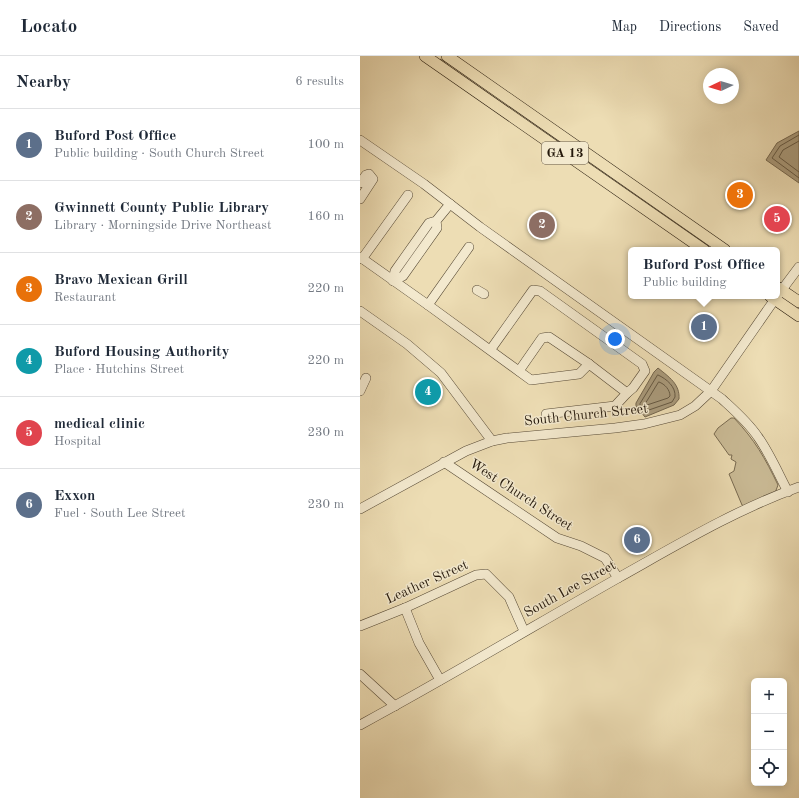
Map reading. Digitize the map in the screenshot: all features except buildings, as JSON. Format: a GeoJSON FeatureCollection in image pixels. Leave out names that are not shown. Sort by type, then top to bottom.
{"type":"FeatureCollection","features":[{"type":"Feature","properties":{"kind":"main road","name":"GA 13"},"geometry":{"type":"LineString","coordinates":[[425,56],[700,247]]}},
{"type":"Feature","properties":{"kind":"main road","name":"GA 13"},"geometry":{"type":"LineString","coordinates":[[447,56],[721,247]]}},
{"type":"Feature","properties":{"kind":"main road"},"geometry":{"type":"LineString","coordinates":[[780,295],[799,302]]}},
{"type":"Feature","properties":{"kind":"main road"},"geometry":{"type":"LineString","coordinates":[[780,297],[799,316]]}},
{"type":"Feature","properties":{"kind":"street"},"geometry":{"type":"LineString","coordinates":[[360,140],[424,184],[540,270],[711,391],[742,417],[758,436],[788,492]]}},
{"type":"Feature","properties":{"kind":"street"},"geometry":{"type":"LineString","coordinates":[[360,183],[366,175],[371,176],[373,179],[360,199]]}},
{"type":"Feature","properties":{"kind":"street"},"geometry":{"type":"LineString","coordinates":[[408,195],[361,258],[491,349],[531,380],[579,374],[589,364]]}},
{"type":"Feature","properties":{"kind":"street"},"geometry":{"type":"LineString","coordinates":[[393,281],[403,276],[429,223],[436,221],[450,204]]}},
{"type":"Feature","properties":{"kind":"street"},"geometry":{"type":"LineString","coordinates":[[428,305],[469,247]]}},
{"type":"Feature","properties":{"kind":"street","name":"South Church Street"},"geometry":{"type":"LineString","coordinates":[[780,288],[799,267]]}},
{"type":"Feature","properties":{"kind":"street"},"geometry":{"type":"LineString","coordinates":[[491,349],[533,290],[540,291],[642,364],[644,371],[633,388],[615,406],[546,414]]}},
{"type":"Feature","properties":{"kind":"street","name":"South Church Street"},"geometry":{"type":"LineString","coordinates":[[360,509],[444,462],[466,451],[492,441],[506,438],[615,428],[662,421],[680,415],[695,406],[711,391],[729,367],[772,299]]}},
{"type":"Feature","properties":{"kind":"street"},"geometry":{"type":"LineString","coordinates":[[360,311],[407,344],[441,373],[492,441]]}},
{"type":"Feature","properties":{"kind":"street"},"geometry":{"type":"LineString","coordinates":[[519,371],[542,338],[549,337],[589,364],[627,393]]}},
{"type":"Feature","properties":{"kind":"street"},"geometry":{"type":"LineString","coordinates":[[360,391],[366,378]]}},
{"type":"Feature","properties":{"kind":"street","name":"West Church Street"},"geometry":{"type":"LineString","coordinates":[[444,462],[557,538],[581,546],[605,558],[618,578]]}},
{"type":"Feature","properties":{"kind":"street","name":"South Lee Street"},"geometry":{"type":"LineString","coordinates":[[360,725],[698,533],[750,507],[799,487]]}},
{"type":"Feature","properties":{"kind":"street","name":"Leather Street"},"geometry":{"type":"LineString","coordinates":[[360,626],[405,608],[476,575],[486,574],[509,597],[524,631]]}},
{"type":"Feature","properties":{"kind":"street"},"geometry":{"type":"LineString","coordinates":[[405,608],[419,643],[440,680]]}},
{"type":"Feature","properties":{"kind":"street"},"geometry":{"type":"LineString","coordinates":[[360,674],[395,706]]}},
{"type":"Feature","properties":{"kind":"shaded area"},"geometry":{"type":"Polygon","coordinates":[[[440,59],[456,67],[584,157],[583,158],[569,151],[440,59]]]}},
{"type":"Feature","properties":{"kind":"shaded area"},"geometry":{"type":"Polygon","coordinates":[[[731,418],[734,418],[754,442],[778,485],[775,493],[744,506],[742,505],[729,474],[734,471],[736,462],[731,459],[732,455],[729,455],[714,434],[718,428],[731,418]]]}},
{"type":"Feature","properties":{"kind":"water"},"geometry":{"type":"Polygon","coordinates":[[[799,131],[799,183],[766,160],[777,143],[799,131]]]}},
{"type":"Feature","properties":{"kind":"water"},"geometry":{"type":"Polygon","coordinates":[[[658,368],[676,385],[679,399],[674,405],[645,417],[637,409],[636,403],[654,372],[658,368]]]}},
{"type":"Feature","properties":{"kind":"place","name":"Bravo Mexican Grill"},"geometry":{"type":"Point","coordinates":[740,195]}},
{"type":"Feature","properties":{"kind":"place","name":"medical clinic"},"geometry":{"type":"Point","coordinates":[777,219]}},
{"type":"Feature","properties":{"kind":"place","name":"Gwinnett County Public Library"},"geometry":{"type":"Point","coordinates":[542,225]}},
{"type":"Feature","properties":{"kind":"place","name":"Buford Post Office"},"geometry":{"type":"Point","coordinates":[704,327]}},
{"type":"Feature","properties":{"kind":"place","name":"Buford Housing Authority"},"geometry":{"type":"Point","coordinates":[428,392]}},
{"type":"Feature","properties":{"kind":"place","name":"Exxon"},"geometry":{"type":"Point","coordinates":[637,540]}}]}
